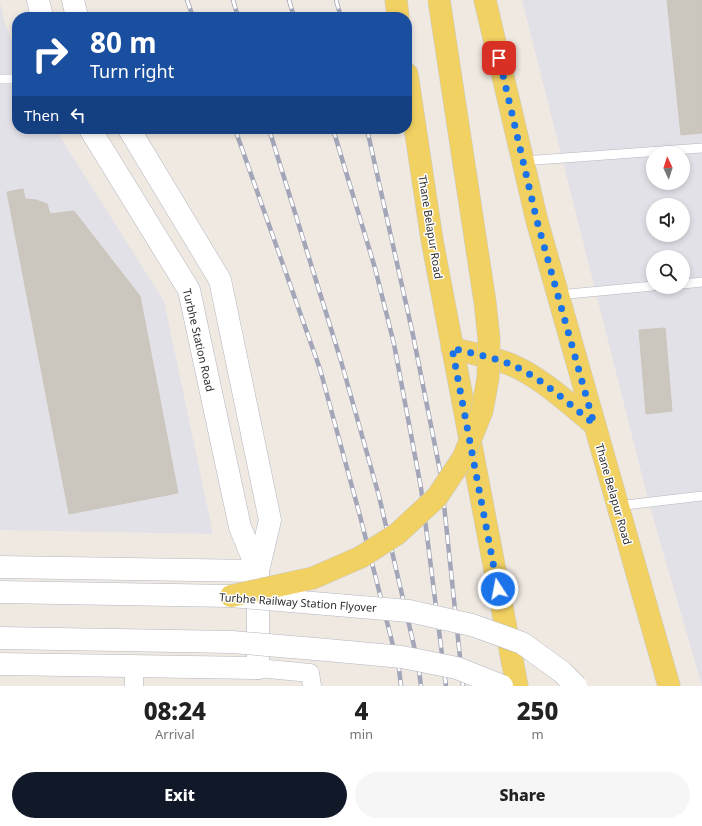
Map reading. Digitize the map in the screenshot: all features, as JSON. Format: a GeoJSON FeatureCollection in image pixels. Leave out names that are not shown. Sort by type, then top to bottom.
{"type":"FeatureCollection","features":[{"type":"Feature","properties":{"kind":"main road"},"geometry":{"type":"LineString","coordinates":[[38,0],[41,12]]}},
{"type":"Feature","properties":{"kind":"main road"},"geometry":{"type":"LineString","coordinates":[[73,0],[77,12]]}},
{"type":"Feature","properties":{"kind":"main road"},"geometry":{"type":"LineString","coordinates":[[396,0],[397,12]]}},
{"type":"Feature","properties":{"kind":"main road"},"geometry":{"type":"LineString","coordinates":[[231,596],[313,578],[361,557],[397,534],[437,497],[463,458],[482,411],[488,378],[489,339],[485,302],[439,0]]}},
{"type":"Feature","properties":{"kind":"main road","name":"Thane Belapur Road"},"geometry":{"type":"LineString","coordinates":[[485,0],[537,221],[669,686]]}},
{"type":"Feature","properties":{"kind":"main road","name":"Thane Belapur Road"},"geometry":{"type":"LineString","coordinates":[[412,107],[432,240],[517,686]]}},
{"type":"Feature","properties":{"kind":"main road","name":"Turbhe Station Road"},"geometry":{"type":"LineString","coordinates":[[93,134],[189,290],[240,527],[258,571]]}},
{"type":"Feature","properties":{"kind":"main road","name":"Turbhe Station Road"},"geometry":{"type":"LineString","coordinates":[[132,134],[220,280],[270,520],[258,571],[258,668]]}},
{"type":"Feature","properties":{"kind":"main road"},"geometry":{"type":"LineString","coordinates":[[452,348],[495,359],[515,367],[542,383],[594,424]]}},
{"type":"Feature","properties":{"kind":"main road"},"geometry":{"type":"LineString","coordinates":[[0,567],[258,571]]}},
{"type":"Feature","properties":{"kind":"main road","name":"Turbhe Railway Station Flyover"},"geometry":{"type":"LineString","coordinates":[[0,592],[231,596],[408,611],[472,625],[522,644],[562,672],[576,686]]}},
{"type":"Feature","properties":{"kind":"main road"},"geometry":{"type":"LineString","coordinates":[[0,638],[232,642],[333,650],[402,657],[450,667],[502,686]]}},
{"type":"Feature","properties":{"kind":"main road"},"geometry":{"type":"LineString","coordinates":[[0,664],[134,676],[258,668]]}},
{"type":"Feature","properties":{"kind":"street"},"geometry":{"type":"LineString","coordinates":[[258,668],[310,673],[312,686]]}},
{"type":"Feature","properties":{"kind":"lane"},"geometry":{"type":"LineString","coordinates":[[0,80],[12,79]]}},
{"type":"Feature","properties":{"kind":"lane"},"geometry":{"type":"LineString","coordinates":[[522,161],[702,148]]}},
{"type":"Feature","properties":{"kind":"lane"},"geometry":{"type":"LineString","coordinates":[[690,283],[702,282]]}},
{"type":"Feature","properties":{"kind":"lane"},"geometry":{"type":"LineString","coordinates":[[558,295],[646,287]]}},
{"type":"Feature","properties":{"kind":"lane"},"geometry":{"type":"LineString","coordinates":[[617,506],[702,496]]}},
{"type":"Feature","properties":{"kind":"shaded area"},"geometry":{"type":"Polygon","coordinates":[[[522,0],[702,0],[702,686],[650,507],[522,0]]]}},
{"type":"Feature","properties":{"kind":"shaded area"},"geometry":{"type":"Polygon","coordinates":[[[0,3],[4,20],[12,42],[12,134],[58,134],[164,301],[213,534],[0,530],[0,3]]]}},
{"type":"Feature","properties":{"kind":"building"},"geometry":{"type":"Polygon","coordinates":[[[667,0],[702,0],[702,133],[681,135],[667,0]]]}},
{"type":"Feature","properties":{"kind":"building"},"geometry":{"type":"Polygon","coordinates":[[[23,189],[25,199],[36,200],[47,204],[50,214],[74,211],[140,296],[178,493],[69,514],[7,192],[23,189]]]}},
{"type":"Feature","properties":{"kind":"building"},"geometry":{"type":"Polygon","coordinates":[[[665,328],[672,411],[646,414],[639,330],[665,328]]]}},
{"type":"Feature","properties":{"kind":"railway"},"geometry":{"type":"LineString","coordinates":[[187,0],[191,12]]}},
{"type":"Feature","properties":{"kind":"railway"},"geometry":{"type":"LineString","coordinates":[[233,0],[237,12]]}},
{"type":"Feature","properties":{"kind":"railway"},"geometry":{"type":"LineString","coordinates":[[289,0],[293,12]]}},
{"type":"Feature","properties":{"kind":"railway"},"geometry":{"type":"LineString","coordinates":[[336,0],[340,12]]}},
{"type":"Feature","properties":{"kind":"railway"},"geometry":{"type":"LineString","coordinates":[[237,134],[320,369],[360,516],[399,669],[401,686]]}},
{"type":"Feature","properties":{"kind":"railway"},"geometry":{"type":"LineString","coordinates":[[271,134],[341,361],[379,496],[418,663],[421,686]]}},
{"type":"Feature","properties":{"kind":"railway"},"geometry":{"type":"LineString","coordinates":[[335,134],[375,268],[394,344],[421,488],[446,686]]}},
{"type":"Feature","properties":{"kind":"railway"},"geometry":{"type":"LineString","coordinates":[[368,134],[413,335],[441,476],[463,686]]}},
{"type":"Feature","properties":{"kind":"route"},"geometry":{"type":"LineString","coordinates":[[498,589],[452,348],[495,359],[528,373],[594,424],[537,221],[499,58]]}}]}
